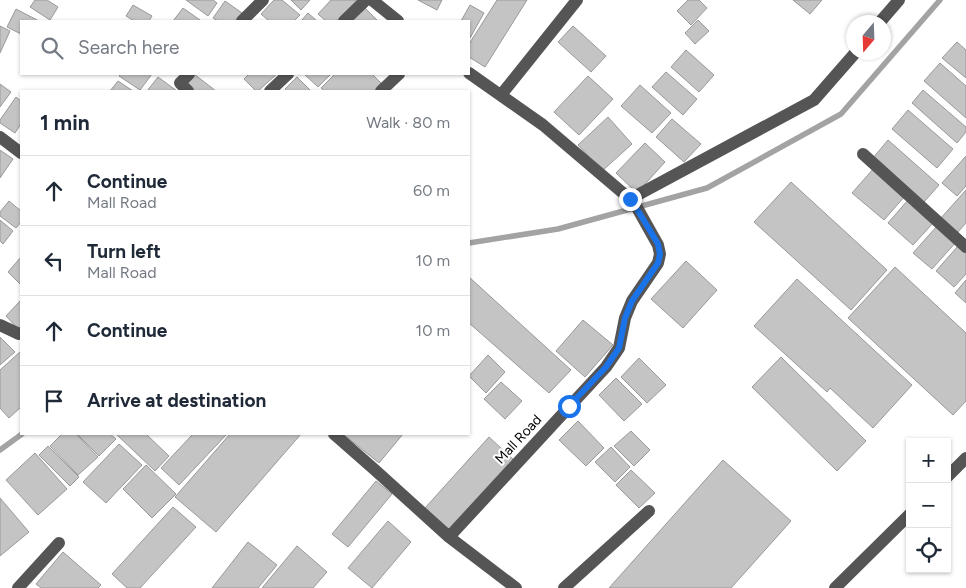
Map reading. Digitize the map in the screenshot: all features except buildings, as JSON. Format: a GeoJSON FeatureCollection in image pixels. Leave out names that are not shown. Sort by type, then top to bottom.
{"type":"FeatureCollection","features":[{"type":"Feature","properties":{"kind":"street"},"geometry":{"type":"LineString","coordinates":[[243,20],[263,0]]}},
{"type":"Feature","properties":{"kind":"street"},"geometry":{"type":"LineString","coordinates":[[345,20],[366,0]]}},
{"type":"Feature","properties":{"kind":"street"},"geometry":{"type":"LineString","coordinates":[[372,0],[397,20]]}},
{"type":"Feature","properties":{"kind":"street"},"geometry":{"type":"LineString","coordinates":[[501,95],[577,0]]}},
{"type":"Feature","properties":{"kind":"street"},"geometry":{"type":"LineString","coordinates":[[886,15],[899,0]]}},
{"type":"Feature","properties":{"kind":"street"},"geometry":{"type":"LineString","coordinates":[[632,201],[814,100],[849,60]]}},
{"type":"Feature","properties":{"kind":"street","name":"Mall Road"},"geometry":{"type":"LineString","coordinates":[[448,537],[606,367],[619,348],[625,318],[632,301],[658,263],[660,254],[658,244],[632,201],[543,125],[470,74]]}},
{"type":"Feature","properties":{"kind":"street"},"geometry":{"type":"LineString","coordinates":[[187,90],[180,83],[188,75]]}},
{"type":"Feature","properties":{"kind":"street"},"geometry":{"type":"LineString","coordinates":[[271,90],[287,75]]}},
{"type":"Feature","properties":{"kind":"street"},"geometry":{"type":"LineString","coordinates":[[382,90],[398,75]]}},
{"type":"Feature","properties":{"kind":"street"},"geometry":{"type":"LineString","coordinates":[[0,137],[20,152]]}},
{"type":"Feature","properties":{"kind":"street"},"geometry":{"type":"LineString","coordinates":[[863,154],[964,241]]}},
{"type":"Feature","properties":{"kind":"street"},"geometry":{"type":"LineString","coordinates":[[0,325],[20,334]]}},
{"type":"Feature","properties":{"kind":"street"},"geometry":{"type":"LineString","coordinates":[[335,435],[448,537],[516,588]]}},
{"type":"Feature","properties":{"kind":"street"},"geometry":{"type":"LineString","coordinates":[[951,472],[966,458]]}},
{"type":"Feature","properties":{"kind":"street"},"geometry":{"type":"LineString","coordinates":[[564,588],[649,511]]}},
{"type":"Feature","properties":{"kind":"street"},"geometry":{"type":"LineString","coordinates":[[835,588],[906,518]]}},
{"type":"Feature","properties":{"kind":"street"},"geometry":{"type":"LineString","coordinates":[[18,588],[59,544]]}},
{"type":"Feature","properties":{"kind":"waterway"},"geometry":{"type":"LineString","coordinates":[[470,243],[558,229],[707,188],[841,114],[940,0]]}},
{"type":"Feature","properties":{"kind":"waterway"},"geometry":{"type":"LineString","coordinates":[[0,450],[21,435]]}},
{"type":"Feature","properties":{"kind":"route"},"geometry":{"type":"LineString","coordinates":[[569,406],[606,367],[619,348],[625,318],[632,301],[658,263],[660,254],[658,244],[630,199]]}}]}
